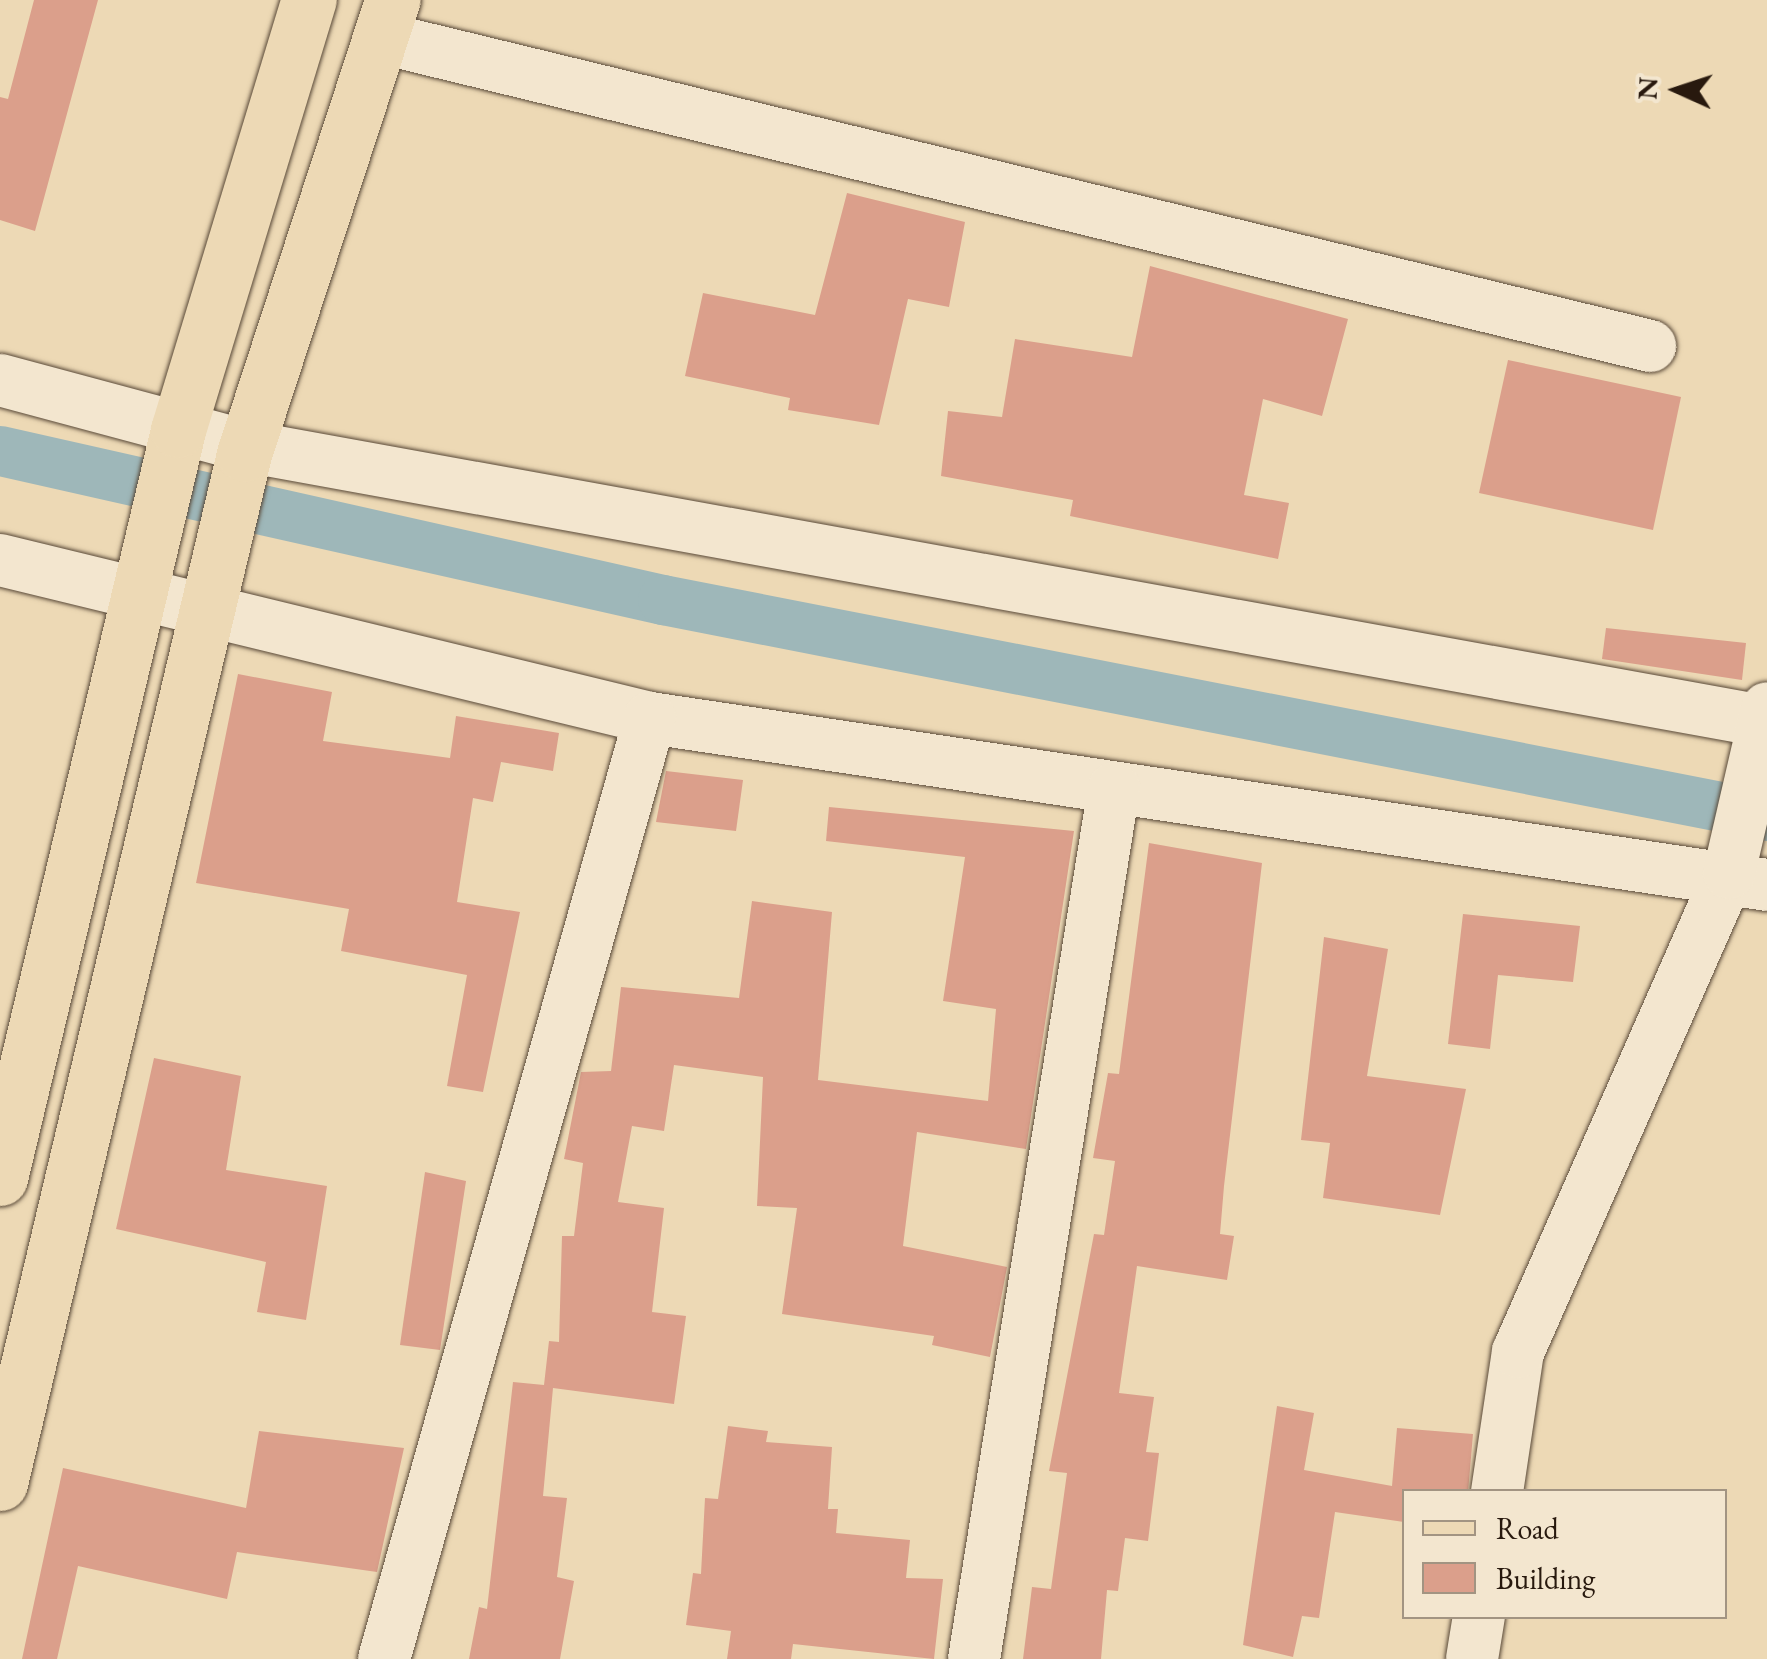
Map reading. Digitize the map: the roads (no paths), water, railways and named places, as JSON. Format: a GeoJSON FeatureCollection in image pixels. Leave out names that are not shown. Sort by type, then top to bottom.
{"type":"FeatureCollection","features":[{"type":"Feature","properties":{"kind":"main road"},"geometry":{"type":"LineString","coordinates":[[0,1178],[177,440],[309,0]]}},
{"type":"Feature","properties":{"kind":"main road"},"geometry":{"type":"LineString","coordinates":[[0,1483],[247,451],[387,19]]}},
{"type":"Feature","properties":{"kind":"street"},"geometry":{"type":"LineString","coordinates":[[387,19],[1650,346]]}},
{"type":"Feature","properties":{"kind":"street"},"geometry":{"type":"LineString","coordinates":[[0,380],[177,440],[1766,717],[1752,773],[1742,870],[1518,1352],[1497,1489]]}},
{"type":"Feature","properties":{"kind":"street"},"geometry":{"type":"LineString","coordinates":[[0,560],[211,607],[650,718],[1114,788],[1742,870]]}},
{"type":"Feature","properties":{"kind":"street"},"geometry":{"type":"LineString","coordinates":[[384,1659],[650,718]]}},
{"type":"Feature","properties":{"kind":"street"},"geometry":{"type":"LineString","coordinates":[[974,1659],[1114,788]]}},
{"type":"Feature","properties":{"kind":"street"},"geometry":{"type":"LineString","coordinates":[[1472,1659],[1478,1619]]}},
{"type":"Feature","properties":{"kind":"waterway"},"geometry":{"type":"LineString","coordinates":[[0,451],[663,600],[1767,816]]}}]}
